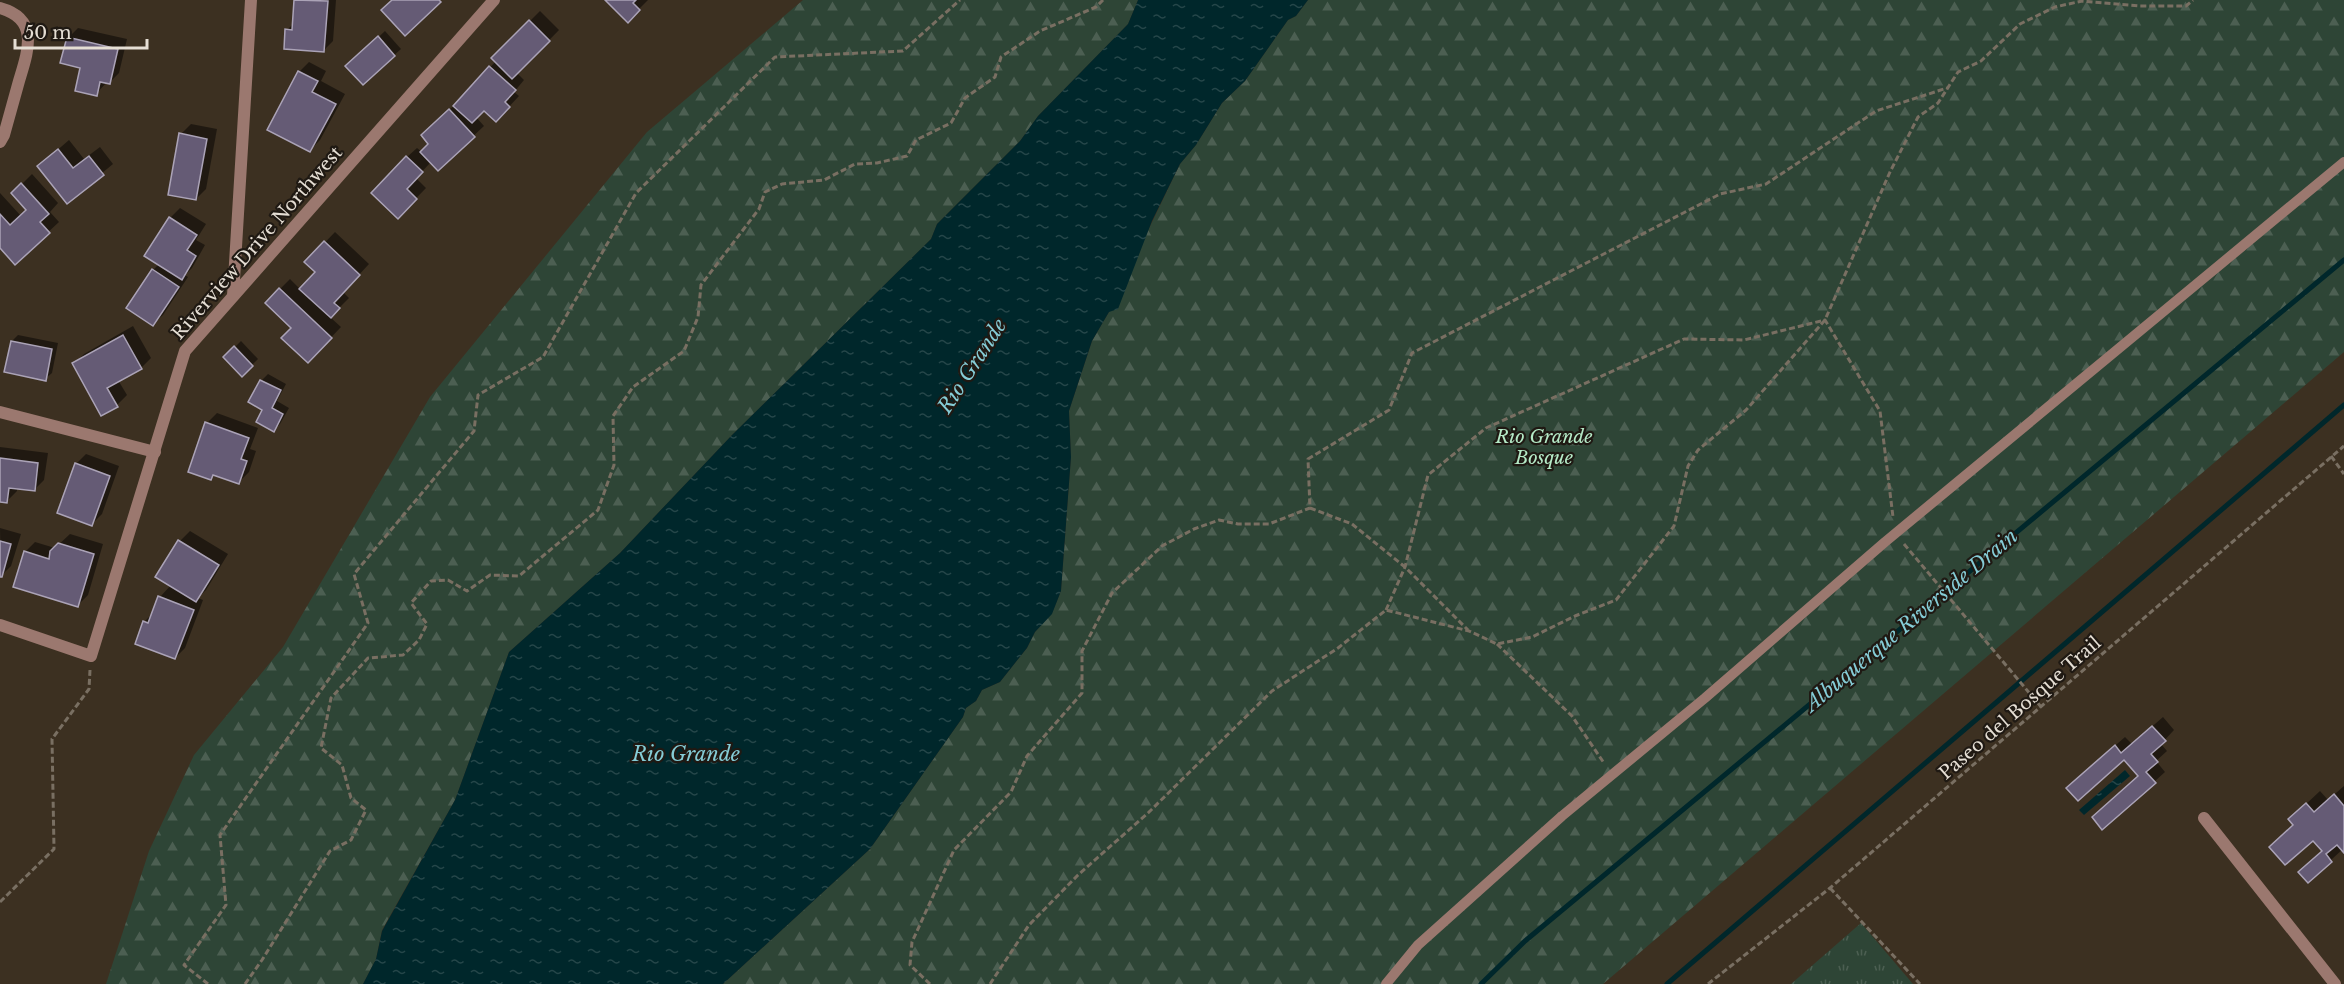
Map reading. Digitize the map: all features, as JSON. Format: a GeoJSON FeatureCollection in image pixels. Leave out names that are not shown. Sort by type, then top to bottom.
{"type":"FeatureCollection","features":[{"type":"Feature","properties":{"kind":"street"},"geometry":{"type":"LineString","coordinates":[[233,296],[251,0]]}},
{"type":"Feature","properties":{"kind":"street","name":"Riverview Drive Northwest"},"geometry":{"type":"LineString","coordinates":[[91,656],[185,351],[494,0]]}},
{"type":"Feature","properties":{"kind":"street"},"geometry":{"type":"LineString","coordinates":[[0,8],[19,16],[25,26],[29,48],[0,142]]}},
{"type":"Feature","properties":{"kind":"street"},"geometry":{"type":"LineString","coordinates":[[0,412],[155,452]]}},
{"type":"Feature","properties":{"kind":"street"},"geometry":{"type":"LineString","coordinates":[[0,625],[91,656]]}},
{"type":"Feature","properties":{"kind":"street"},"geometry":{"type":"LineString","coordinates":[[2204,818],[2335,984]]}},
{"type":"Feature","properties":{"kind":"lane"},"geometry":{"type":"LineString","coordinates":[[1386,984],[1418,945],[1562,816],[1895,534],[2344,162]]}},
{"type":"Feature","properties":{"kind":"path"},"geometry":{"type":"LineString","coordinates":[[208,984],[184,965],[226,905],[220,835],[368,623],[354,574],[474,431],[478,395],[543,357],[636,193],[775,57],[903,51],[960,0]]}},
{"type":"Feature","properties":{"kind":"path"},"geometry":{"type":"LineString","coordinates":[[245,984],[330,851],[351,840],[366,810],[351,798],[342,765],[321,748],[331,698],[368,658],[403,655],[419,640],[427,624],[411,603],[431,581],[448,580],[467,591],[490,575],[519,576],[598,510],[614,465],[613,416],[633,387],[684,351],[698,317],[701,285],[759,209],[765,192],[782,184],[824,180],[855,164],[877,163],[907,156],[915,140],[951,123],[965,98],[995,77],[1001,57],[1040,31],[1096,7],[1103,0]]}},
{"type":"Feature","properties":{"kind":"path"},"geometry":{"type":"LineString","coordinates":[[1497,644],[1532,637],[1616,600],[1674,526],[1688,466],[1698,450],[1746,410],[1825,320],[1890,172],[1918,117],[1938,103],[1958,72],[1981,61],[2020,24],[2055,7],[2083,1],[2139,6],[2186,6],[2193,0]]}},
{"type":"Feature","properties":{"kind":"path"},"geometry":{"type":"LineString","coordinates":[[1310,508],[1308,459],[1389,410],[1412,353],[1720,195],[1766,184],[1876,111],[1949,87]]}},
{"type":"Feature","properties":{"kind":"path"},"geometry":{"type":"LineString","coordinates":[[1825,320],[1880,411],[1895,534],[2042,708]]}},
{"type":"Feature","properties":{"kind":"path"},"geometry":{"type":"LineString","coordinates":[[990,984],[1029,925],[1078,875],[1173,788],[1272,691],[1338,648],[1386,610],[1405,567],[1428,475],[1486,428],[1684,339],[1744,340],[1825,320]]}},
{"type":"Feature","properties":{"kind":"path","name":"Paseo del Bosque Trail"},"geometry":{"type":"LineString","coordinates":[[1707,984],[1830,888],[2344,446]]}},
{"type":"Feature","properties":{"kind":"path"},"geometry":{"type":"LineString","coordinates":[[2331,456],[2344,474]]}},
{"type":"Feature","properties":{"kind":"path"},"geometry":{"type":"LineString","coordinates":[[930,984],[910,965],[912,942],[954,850],[1011,792],[1027,756],[1082,693],[1082,651],[1112,593],[1162,546],[1194,529],[1219,520],[1238,525],[1269,524],[1310,508],[1352,524],[1405,567],[1469,632]]}},
{"type":"Feature","properties":{"kind":"path"},"geometry":{"type":"LineString","coordinates":[[1386,610],[1469,632],[1497,644],[1572,716],[1612,775]]}},
{"type":"Feature","properties":{"kind":"path"},"geometry":{"type":"LineString","coordinates":[[0,902],[54,849],[52,739],[89,689],[91,656]]}},
{"type":"Feature","properties":{"kind":"path"},"geometry":{"type":"LineString","coordinates":[[1830,888],[1920,984]]}},
{"type":"Feature","properties":{"kind":"green space"},"geometry":{"type":"Polygon","coordinates":[[[803,0],[1138,0],[1128,24],[1038,116],[1020,141],[937,224],[931,239],[732,435],[620,553],[509,652],[455,800],[382,930],[376,959],[363,984],[106,984],[149,851],[194,755],[283,647],[430,397],[647,132],[803,0]]]}},
{"type":"Feature","properties":{"kind":"green space","name":"Rio Grande Bosque"},"geometry":{"type":"Polygon","coordinates":[[[1308,0],[2344,0],[2344,352],[1603,984],[723,984],[870,849],[963,717],[966,708],[976,701],[982,690],[1000,682],[1027,648],[1035,632],[1052,613],[1061,591],[1071,457],[1069,411],[1092,341],[1109,312],[1180,164],[1196,145],[1222,103],[1245,81],[1288,20],[1296,16],[1308,0]]]}},
{"type":"Feature","properties":{"kind":"green space"},"geometry":{"type":"Polygon","coordinates":[[[1861,923],[1913,984],[1791,984],[1861,923]]]}},
{"type":"Feature","properties":{"kind":"water","name":"Rio Grande"},"geometry":{"type":"Polygon","coordinates":[[[1138,0],[1308,0],[1296,16],[1288,20],[1245,81],[1222,103],[1196,145],[1180,164],[1152,221],[1118,309],[1109,312],[1092,341],[1069,411],[1071,457],[1061,591],[1052,614],[1035,632],[1027,648],[1000,682],[982,690],[976,701],[966,708],[963,717],[870,849],[723,984],[363,984],[376,959],[382,931],[455,800],[509,652],[620,553],[732,435],[931,239],[937,224],[1020,141],[1038,116],[1128,24],[1138,0]]]}},
{"type":"Feature","properties":{"kind":"water"},"geometry":{"type":"Polygon","coordinates":[[[2125,770],[2130,776],[2084,815],[2079,810],[2125,770]]]}},
{"type":"Feature","properties":{"kind":"building"},"geometry":{"type":"Polygon","coordinates":[[[294,0],[328,1],[324,52],[284,49],[285,29],[292,30],[294,0]]]}},
{"type":"Feature","properties":{"kind":"building"},"geometry":{"type":"Polygon","coordinates":[[[392,0],[439,0],[441,2],[405,36],[381,10],[392,0]]]}},
{"type":"Feature","properties":{"kind":"building"},"geometry":{"type":"Polygon","coordinates":[[[605,0],[636,0],[633,3],[640,10],[628,23],[605,0]]]}},
{"type":"Feature","properties":{"kind":"building"},"geometry":{"type":"Polygon","coordinates":[[[529,20],[550,41],[512,79],[491,58],[529,20]]]}},
{"type":"Feature","properties":{"kind":"building"},"geometry":{"type":"Polygon","coordinates":[[[378,36],[395,56],[363,85],[345,66],[378,36]]]}},
{"type":"Feature","properties":{"kind":"building"},"geometry":{"type":"Polygon","coordinates":[[[67,37],[118,49],[110,84],[100,82],[97,96],[75,91],[80,68],[60,63],[67,37]]]}},
{"type":"Feature","properties":{"kind":"building"},"geometry":{"type":"Polygon","coordinates":[[[489,66],[516,90],[505,102],[510,107],[496,122],[484,111],[472,123],[453,106],[489,66]]]}},
{"type":"Feature","properties":{"kind":"building"},"geometry":{"type":"Polygon","coordinates":[[[298,71],[318,81],[312,92],[336,104],[310,152],[267,130],[298,71]]]}},
{"type":"Feature","properties":{"kind":"building"},"geometry":{"type":"Polygon","coordinates":[[[449,109],[475,137],[438,171],[420,152],[428,144],[421,135],[449,109]]]}},
{"type":"Feature","properties":{"kind":"building"},"geometry":{"type":"Polygon","coordinates":[[[179,133],[207,139],[196,200],[168,195],[179,133]]]}},
{"type":"Feature","properties":{"kind":"building"},"geometry":{"type":"Polygon","coordinates":[[[58,149],[73,168],[89,156],[104,175],[67,204],[37,166],[58,149]]]}},
{"type":"Feature","properties":{"kind":"building"},"geometry":{"type":"Polygon","coordinates":[[[406,156],[423,172],[407,189],[417,199],[398,219],[371,193],[406,156]]]}},
{"type":"Feature","properties":{"kind":"building"},"geometry":{"type":"Polygon","coordinates":[[[21,183],[49,214],[40,222],[50,233],[15,265],[0,248],[0,214],[10,225],[26,210],[11,193],[21,183]]]}},
{"type":"Feature","properties":{"kind":"building"},"geometry":{"type":"Polygon","coordinates":[[[169,217],[197,235],[187,250],[196,256],[182,280],[144,256],[169,217]]]}},
{"type":"Feature","properties":{"kind":"building"},"geometry":{"type":"Polygon","coordinates":[[[324,241],[360,275],[334,303],[340,308],[331,318],[299,289],[315,272],[304,262],[324,241]]]}},
{"type":"Feature","properties":{"kind":"building"},"geometry":{"type":"Polygon","coordinates":[[[152,269],[179,287],[153,326],[126,308],[152,269]]]}},
{"type":"Feature","properties":{"kind":"building"},"geometry":{"type":"Polygon","coordinates":[[[279,288],[332,338],[308,363],[281,338],[291,328],[265,303],[279,288]]]}},
{"type":"Feature","properties":{"kind":"building"},"geometry":{"type":"Polygon","coordinates":[[[123,335],[142,369],[107,388],[118,407],[101,416],[72,363],[123,335]]]}},
{"type":"Feature","properties":{"kind":"building"},"geometry":{"type":"Polygon","coordinates":[[[11,341],[52,349],[46,381],[4,372],[11,341]]]}},
{"type":"Feature","properties":{"kind":"building"},"geometry":{"type":"Polygon","coordinates":[[[234,346],[253,366],[242,377],[223,357],[234,346]]]}},
{"type":"Feature","properties":{"kind":"building"},"geometry":{"type":"Polygon","coordinates":[[[260,380],[281,390],[272,408],[283,414],[274,432],[256,422],[262,410],[248,402],[260,380]]]}},
{"type":"Feature","properties":{"kind":"building"},"geometry":{"type":"Polygon","coordinates":[[[205,422],[249,438],[241,459],[247,461],[239,484],[213,475],[211,480],[188,472],[205,422]]]}},
{"type":"Feature","properties":{"kind":"building"},"geometry":{"type":"Polygon","coordinates":[[[0,458],[38,463],[35,491],[9,488],[7,503],[0,502],[0,458]]]}},
{"type":"Feature","properties":{"kind":"building"},"geometry":{"type":"Polygon","coordinates":[[[75,463],[110,476],[92,526],[57,513],[75,463]]]}},
{"type":"Feature","properties":{"kind":"building"},"geometry":{"type":"Polygon","coordinates":[[[178,540],[219,565],[196,602],[155,577],[178,540]]]}},
{"type":"Feature","properties":{"kind":"building"},"geometry":{"type":"Polygon","coordinates":[[[0,541],[11,544],[2,577],[0,577],[0,541]]]}},
{"type":"Feature","properties":{"kind":"building"},"geometry":{"type":"Polygon","coordinates":[[[58,543],[94,554],[78,607],[13,587],[24,551],[49,559],[50,551],[58,543]]]}},
{"type":"Feature","properties":{"kind":"building"},"geometry":{"type":"Polygon","coordinates":[[[158,596],[194,610],[175,659],[135,644],[143,621],[148,623],[158,596]]]}},
{"type":"Feature","properties":{"kind":"building"},"geometry":{"type":"Polygon","coordinates":[[[2152,726],[2166,741],[2151,754],[2158,762],[2146,772],[2156,783],[2102,830],[2092,817],[2138,776],[2124,760],[2078,801],[2066,788],[2115,745],[2121,753],[2152,726]]]}},
{"type":"Feature","properties":{"kind":"building"},"geometry":{"type":"Polygon","coordinates":[[[2334,794],[2344,806],[2344,853],[2337,845],[2326,854],[2332,862],[2308,883],[2298,872],[2322,851],[2313,841],[2285,865],[2269,847],[2293,825],[2288,819],[2306,803],[2314,812],[2334,794]]]}},
{"type":"Feature","properties":{"kind":"waterway","name":"Albuquerque Riverside Drain"},"geometry":{"type":"LineString","coordinates":[[1481,984],[1525,941],[2344,260]]}},
{"type":"Feature","properties":{"kind":"waterway"},"geometry":{"type":"LineString","coordinates":[[1667,984],[2344,405]]}}]}
